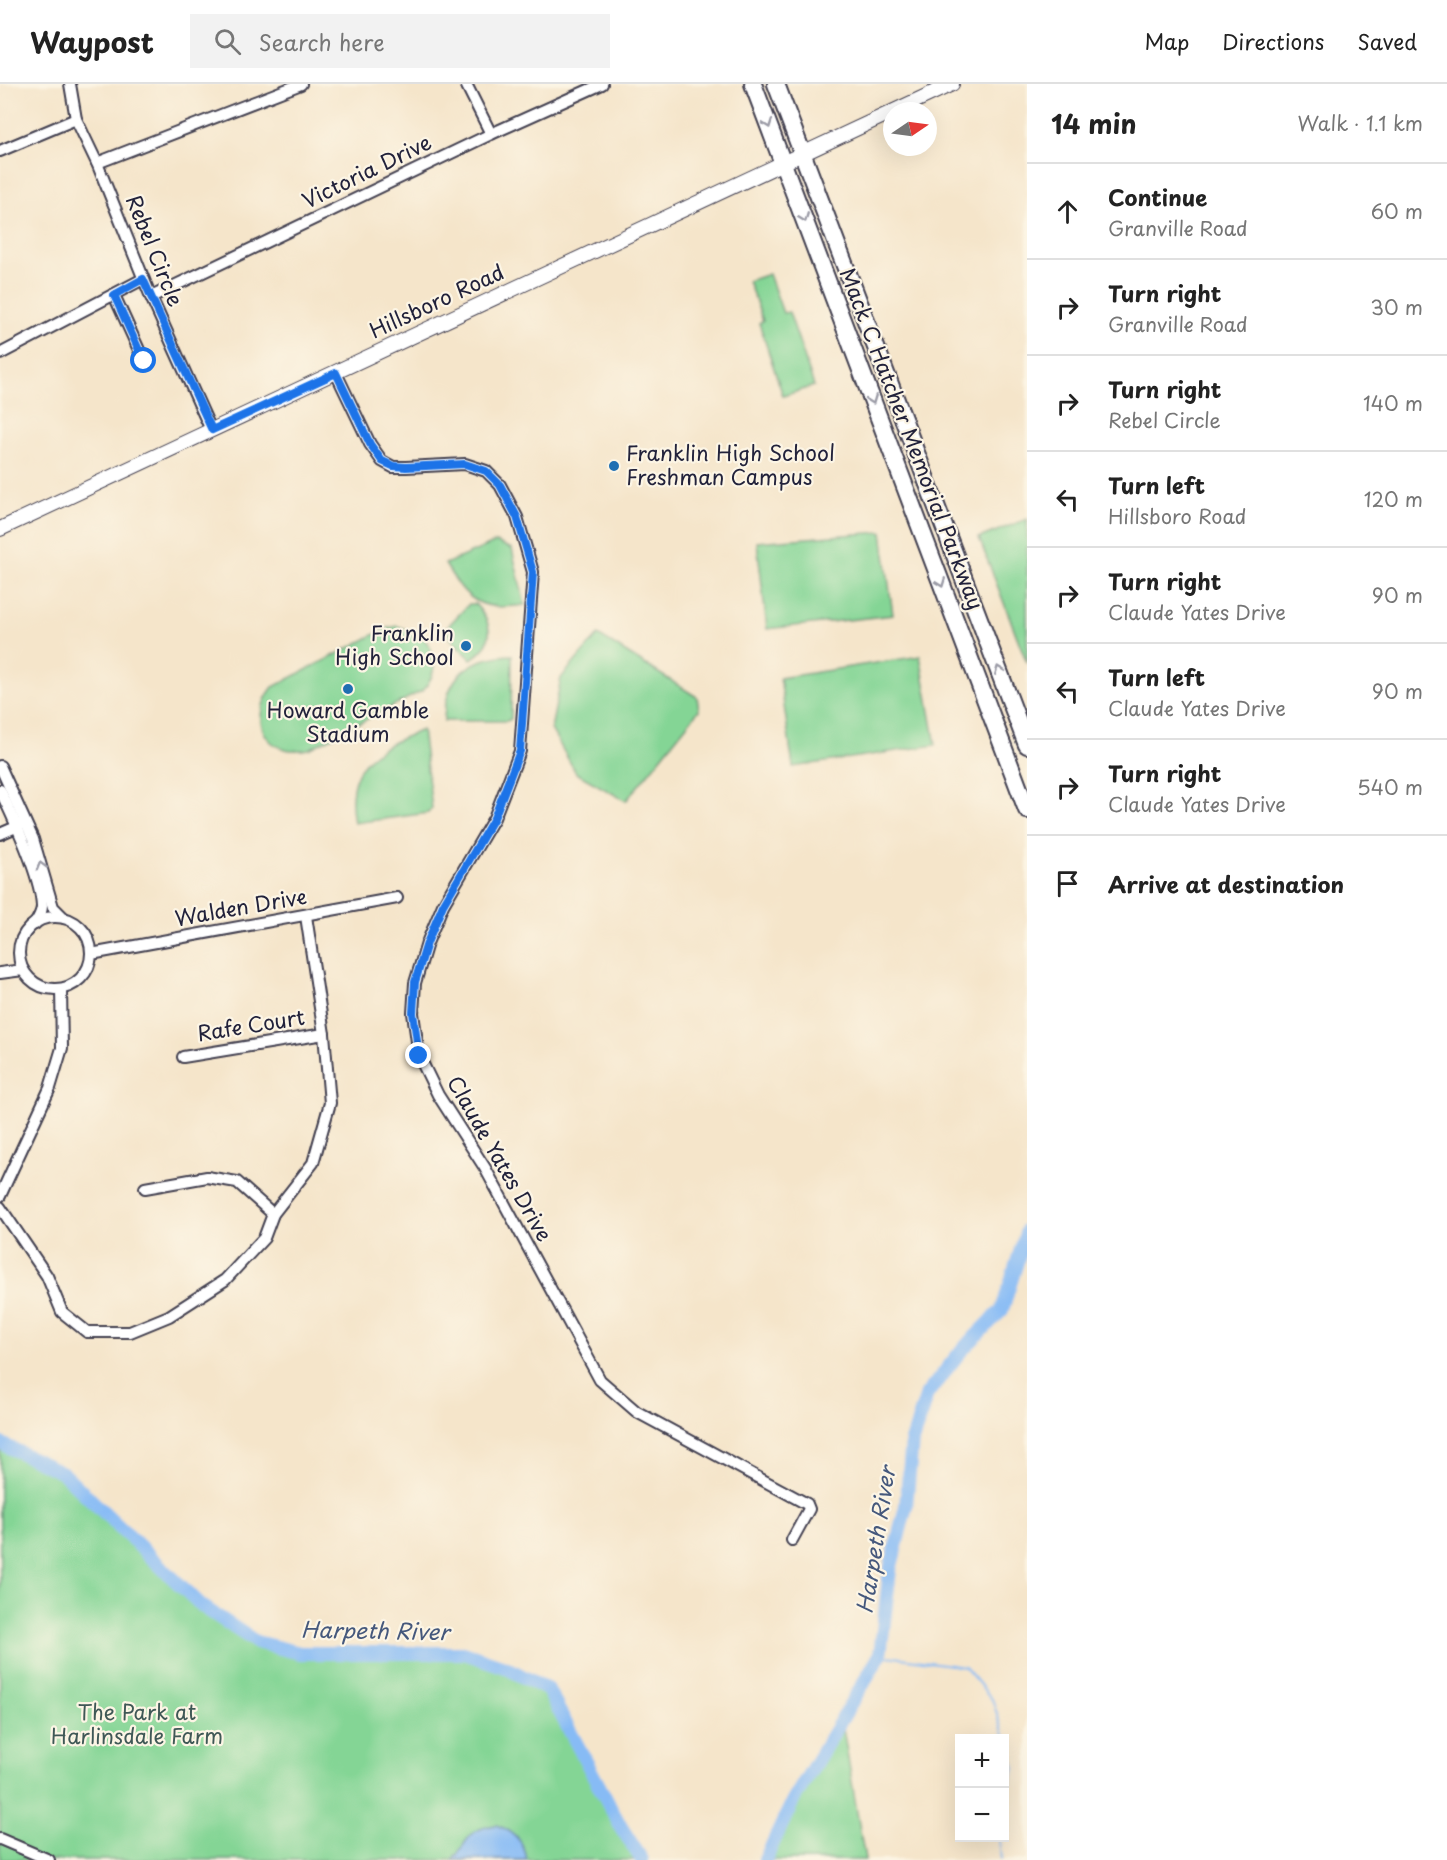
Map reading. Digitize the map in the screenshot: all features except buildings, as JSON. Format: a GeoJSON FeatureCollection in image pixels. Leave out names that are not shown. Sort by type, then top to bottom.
{"type":"FeatureCollection","features":[{"type":"Feature","properties":{"kind":"highway","name":"Mack C Hatcher Memorial Parkway"},"geometry":{"type":"LineString","coordinates":[[753,84],[1027,810]]}},
{"type":"Feature","properties":{"kind":"highway","name":"Mack C Hatcher Memorial Parkway"},"geometry":{"type":"LineString","coordinates":[[776,84],[1027,744]]}},
{"type":"Feature","properties":{"kind":"main road","name":"Hillsboro Road"},"geometry":{"type":"LineString","coordinates":[[913,102],[952,84]]}},
{"type":"Feature","properties":{"kind":"main road","name":"Hillsboro Road"},"geometry":{"type":"LineString","coordinates":[[0,529],[883,116]]}},
{"type":"Feature","properties":{"kind":"street","name":"Rebel Circle"},"geometry":{"type":"LineString","coordinates":[[69,84],[76,119],[97,163],[143,279],[212,430]]}},
{"type":"Feature","properties":{"kind":"street"},"geometry":{"type":"LineString","coordinates":[[97,163],[301,84]]}},
{"type":"Feature","properties":{"kind":"street"},"geometry":{"type":"LineString","coordinates":[[466,84],[491,134]]}},
{"type":"Feature","properties":{"kind":"street","name":"Victoria Drive"},"geometry":{"type":"LineString","coordinates":[[151,297],[491,134],[602,84]]}},
{"type":"Feature","properties":{"kind":"street"},"geometry":{"type":"LineString","coordinates":[[0,151],[76,119]]}},
{"type":"Feature","properties":{"kind":"street"},"geometry":{"type":"LineString","coordinates":[[0,354],[143,279]]}},
{"type":"Feature","properties":{"kind":"street"},"geometry":{"type":"LineString","coordinates":[[114,295],[144,361]]}},
{"type":"Feature","properties":{"kind":"street","name":"Claude Yates Drive"},"geometry":{"type":"LineString","coordinates":[[336,373],[370,444],[382,461],[393,466],[406,467],[465,464],[486,471],[500,485],[517,517],[533,572],[520,751],[494,818],[443,905],[427,943],[415,982],[413,1013],[419,1056],[438,1095],[485,1168],[600,1380],[636,1412],[807,1504],[808,1511],[792,1540]]}},
{"type":"Feature","properties":{"kind":"street"},"geometry":{"type":"LineString","coordinates":[[0,766],[22,824],[53,907],[86,934],[91,954],[88,967],[82,978],[61,989],[40,986],[23,970],[19,950],[24,934],[35,924],[41,914],[42,904],[22,824],[0,790]]}},
{"type":"Feature","properties":{"kind":"street"},"geometry":{"type":"LineString","coordinates":[[0,834],[22,824]]}},
{"type":"Feature","properties":{"kind":"street","name":"Walden Drive"},"geometry":{"type":"LineString","coordinates":[[91,954],[397,898]]}},
{"type":"Feature","properties":{"kind":"street"},"geometry":{"type":"LineString","coordinates":[[0,1207],[47,1276],[62,1312],[87,1332],[130,1332],[170,1316],[225,1280],[264,1238],[273,1214],[314,1163],[330,1103],[324,1034],[306,916]]}},
{"type":"Feature","properties":{"kind":"street"},"geometry":{"type":"LineString","coordinates":[[35,924],[51,917],[64,918]]}},
{"type":"Feature","properties":{"kind":"street"},"geometry":{"type":"LineString","coordinates":[[0,973],[23,970]]}},
{"type":"Feature","properties":{"kind":"street"},"geometry":{"type":"LineString","coordinates":[[0,1196],[50,1088],[62,1048],[61,989]]}},
{"type":"Feature","properties":{"kind":"street","name":"Rafe Court"},"geometry":{"type":"LineString","coordinates":[[183,1057],[324,1034]]}},
{"type":"Feature","properties":{"kind":"street"},"geometry":{"type":"LineString","coordinates":[[146,1188],[207,1177],[237,1182],[273,1214]]}},
{"type":"Feature","properties":{"kind":"street"},"geometry":{"type":"LineString","coordinates":[[0,1839],[49,1860]]}},
{"type":"Feature","properties":{"kind":"green space"},"geometry":{"type":"Polygon","coordinates":[[[769,274],[783,313],[789,312],[814,386],[783,396],[759,323],[763,321],[748,281],[769,274]]]}},
{"type":"Feature","properties":{"kind":"green space"},"geometry":{"type":"Polygon","coordinates":[[[1027,519],[1027,663],[979,538],[1027,519]]]}},
{"type":"Feature","properties":{"kind":"green space"},"geometry":{"type":"Polygon","coordinates":[[[882,532],[893,615],[767,629],[757,542],[882,532]]]}},
{"type":"Feature","properties":{"kind":"green space"},"geometry":{"type":"Polygon","coordinates":[[[496,542],[512,549],[525,605],[496,606],[476,601],[461,587],[445,564],[496,542]]]}},
{"type":"Feature","properties":{"kind":"green space"},"geometry":{"type":"Polygon","coordinates":[[[469,604],[475,604],[481,611],[486,619],[489,633],[484,647],[471,659],[449,637],[447,627],[469,604]]]}},
{"type":"Feature","properties":{"kind":"green space","name":"Howard Gamble Stadium"},"geometry":{"type":"Polygon","coordinates":[[[397,626],[420,634],[433,655],[434,670],[422,691],[309,749],[281,748],[271,742],[261,723],[261,712],[273,687],[385,629],[397,626]]]}},
{"type":"Feature","properties":{"kind":"green space"},"geometry":{"type":"Polygon","coordinates":[[[598,635],[697,697],[699,710],[626,801],[576,773],[551,729],[561,678],[598,635]]]}},
{"type":"Feature","properties":{"kind":"green space"},"geometry":{"type":"Polygon","coordinates":[[[512,655],[511,719],[507,721],[444,721],[449,692],[462,672],[483,660],[512,655]]]}},
{"type":"Feature","properties":{"kind":"green space"},"geometry":{"type":"Polygon","coordinates":[[[920,656],[936,745],[793,767],[780,678],[920,656]]]}},
{"type":"Feature","properties":{"kind":"green space"},"geometry":{"type":"Polygon","coordinates":[[[422,730],[432,808],[428,813],[354,823],[353,787],[358,773],[366,762],[376,752],[390,744],[422,730]]]}},
{"type":"Feature","properties":{"kind":"green space","name":"The Park at Harlinsdale Farm"},"geometry":{"type":"Polygon","coordinates":[[[0,1443],[63,1473],[202,1606],[256,1642],[300,1653],[464,1653],[505,1667],[548,1690],[621,1827],[642,1860],[0,1860],[0,1443]]]}},
{"type":"Feature","properties":{"kind":"green space"},"geometry":{"type":"Polygon","coordinates":[[[842,1722],[865,1860],[765,1860],[793,1801],[842,1722]]]}},
{"type":"Feature","properties":{"kind":"water"},"geometry":{"type":"Polygon","coordinates":[[[496,1825],[508,1830],[521,1842],[527,1860],[453,1860],[470,1836],[479,1829],[496,1825]]]}},
{"type":"Feature","properties":{"kind":"waterway","name":"Harpeth River"},"geometry":{"type":"LineString","coordinates":[[765,1860],[793,1801],[880,1655],[890,1570],[906,1506],[912,1441],[927,1394],[961,1351],[1002,1310],[1027,1230]]}},
{"type":"Feature","properties":{"kind":"waterway","name":"Harpeth River"},"geometry":{"type":"LineString","coordinates":[[0,1443],[63,1473],[202,1606],[256,1642],[300,1653],[464,1653],[505,1667],[548,1690],[621,1827],[642,1860]]}},
{"type":"Feature","properties":{"kind":"waterway"},"geometry":{"type":"LineString","coordinates":[[880,1655],[965,1667],[992,1699],[1015,1768],[1008,1788]]}},
{"type":"Feature","properties":{"kind":"waterway"},"geometry":{"type":"LineString","coordinates":[[999,1842],[1001,1860]]}},
{"type":"Feature","properties":{"kind":"place","name":"Franklin High School Freshman Campus"},"geometry":{"type":"Point","coordinates":[614,466]}},
{"type":"Feature","properties":{"kind":"place","name":"Franklin High School"},"geometry":{"type":"Point","coordinates":[466,646]}},
{"type":"Feature","properties":{"kind":"place","name":"Howard Gamble Stadium"},"geometry":{"type":"Point","coordinates":[348,689]}},
{"type":"Feature","properties":{"kind":"route"},"geometry":{"type":"LineString","coordinates":[[144,361],[114,295],[143,279],[212,430],[336,373],[370,444],[382,461],[393,466],[406,467],[465,464],[481,468],[500,485],[517,517],[533,572],[529,652],[520,751],[494,818],[443,905],[427,943],[415,982],[414,1034],[419,1056]]}}]}
